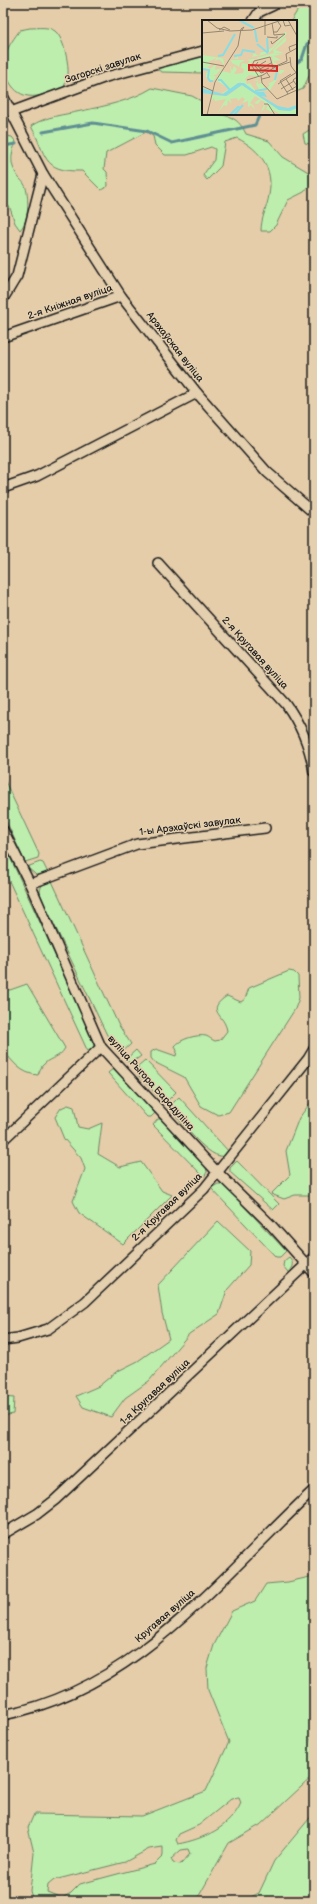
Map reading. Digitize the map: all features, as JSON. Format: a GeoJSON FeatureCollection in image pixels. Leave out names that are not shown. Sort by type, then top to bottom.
{"type":"FeatureCollection","features":[{"type":"Feature","properties":{"kind":"street"},"geometry":{"type":"LineString","coordinates":[[254,20],[259,12],[274,5]]}},
{"type":"Feature","properties":{"kind":"street","name":"Загорскі завулак"},"geometry":{"type":"LineString","coordinates":[[11,112],[106,77],[202,51]]}},
{"type":"Feature","properties":{"kind":"street","name":"Арэхаўская вуліца"},"geometry":{"type":"LineString","coordinates":[[3,96],[43,174],[121,296],[198,393],[267,472],[314,513]]}},
{"type":"Feature","properties":{"kind":"street"},"geometry":{"type":"LineString","coordinates":[[3,299],[17,276],[43,174]]}},
{"type":"Feature","properties":{"kind":"street","name":"2-я Кніжная вуліца"},"geometry":{"type":"LineString","coordinates":[[3,337],[121,296]]}},
{"type":"Feature","properties":{"kind":"street"},"geometry":{"type":"LineString","coordinates":[[3,488],[37,476],[198,393]]}},
{"type":"Feature","properties":{"kind":"street","name":"2-я Кругавая вуліца"},"geometry":{"type":"LineString","coordinates":[[158,563],[286,704],[298,722],[308,742],[314,772]]}},
{"type":"Feature","properties":{"kind":"street","name":"1-ы Арэхаўскі завулак"},"geometry":{"type":"LineString","coordinates":[[30,884],[137,844],[264,828]]}},
{"type":"Feature","properties":{"kind":"street","name":"вуліца Рыгора Барадуліна"},"geometry":{"type":"LineString","coordinates":[[3,830],[30,884],[101,1047],[217,1172],[271,1225],[314,1273]]}},
{"type":"Feature","properties":{"kind":"street"},"geometry":{"type":"LineString","coordinates":[[3,1140],[101,1047]]}},
{"type":"Feature","properties":{"kind":"street","name":"2-я Кругавая вуліца"},"geometry":{"type":"LineString","coordinates":[[3,1340],[18,1338],[48,1329],[85,1302],[204,1189],[314,1050]]}},
{"type":"Feature","properties":{"kind":"street","name":"1-я Кругавая вуліца"},"geometry":{"type":"LineString","coordinates":[[3,1534],[37,1514],[55,1500],[314,1257]]}},
{"type":"Feature","properties":{"kind":"street","name":"Кругавая вуліца"},"geometry":{"type":"LineString","coordinates":[[3,1715],[23,1712],[86,1687],[131,1660],[195,1607],[314,1490]]}},
{"type":"Feature","properties":{"kind":"green space"},"geometry":{"type":"Polygon","coordinates":[[[302,3],[314,3],[314,65],[303,89],[297,92],[297,20],[292,20],[302,3]]]}},
{"type":"Feature","properties":{"kind":"green space"},"geometry":{"type":"Polygon","coordinates":[[[30,28],[49,28],[55,31],[61,39],[67,58],[68,75],[64,87],[37,96],[28,96],[16,91],[6,74],[5,67],[8,48],[20,30],[30,28]]]}},
{"type":"Feature","properties":{"kind":"green space"},"geometry":{"type":"Polygon","coordinates":[[[202,55],[202,73],[162,72],[158,70],[160,65],[181,62],[202,55]]]}},
{"type":"Feature","properties":{"kind":"green space"},"geometry":{"type":"Polygon","coordinates":[[[152,88],[192,96],[202,101],[202,115],[229,116],[238,122],[246,134],[269,141],[283,157],[310,173],[310,185],[304,192],[288,200],[276,225],[270,231],[261,231],[270,186],[267,169],[259,154],[253,148],[237,138],[225,142],[221,166],[207,180],[203,175],[214,160],[215,149],[211,147],[187,155],[165,155],[155,145],[153,136],[146,132],[106,153],[104,169],[107,172],[108,186],[101,190],[82,171],[69,171],[59,168],[52,165],[47,160],[31,126],[49,118],[127,100],[152,88]]]}},
{"type":"Feature","properties":{"kind":"green space"},"geometry":{"type":"Polygon","coordinates":[[[314,127],[314,145],[305,143],[303,134],[314,127]]]}},
{"type":"Feature","properties":{"kind":"green space"},"geometry":{"type":"Polygon","coordinates":[[[3,137],[12,137],[16,142],[12,161],[16,174],[25,185],[27,193],[27,216],[20,230],[15,223],[10,208],[3,199],[3,137]]]}},
{"type":"Feature","properties":{"kind":"green space"},"geometry":{"type":"Polygon","coordinates":[[[3,777],[39,854],[38,858],[25,862],[3,814],[3,777]]]}},
{"type":"Feature","properties":{"kind":"green space"},"geometry":{"type":"Polygon","coordinates":[[[3,842],[94,1040],[94,1047],[89,1054],[3,868],[3,842]]]}},
{"type":"Feature","properties":{"kind":"green space"},"geometry":{"type":"Polygon","coordinates":[[[40,862],[43,863],[48,873],[36,875],[27,867],[40,862]]]}},
{"type":"Feature","properties":{"kind":"green space"},"geometry":{"type":"Polygon","coordinates":[[[51,879],[118,1024],[131,1044],[120,1054],[107,1035],[40,895],[42,885],[51,879]]]}},
{"type":"Feature","properties":{"kind":"green space"},"geometry":{"type":"Polygon","coordinates":[[[289,971],[294,972],[298,976],[299,998],[295,1009],[229,1112],[218,1115],[201,1106],[184,1077],[154,1062],[151,1058],[151,1052],[156,1049],[176,1056],[177,1051],[175,1046],[177,1043],[189,1038],[207,1036],[215,1041],[220,1040],[227,1031],[223,1020],[216,1009],[220,1001],[227,996],[241,1002],[245,999],[249,988],[289,971]]]}},
{"type":"Feature","properties":{"kind":"green space"},"geometry":{"type":"Polygon","coordinates":[[[27,984],[65,1048],[58,1056],[47,1061],[43,1065],[38,1075],[22,1070],[3,1050],[3,989],[10,990],[27,984]]]}},
{"type":"Feature","properties":{"kind":"green space"},"geometry":{"type":"Polygon","coordinates":[[[136,1050],[141,1056],[131,1063],[125,1060],[136,1050]]]}},
{"type":"Feature","properties":{"kind":"green space"},"geometry":{"type":"Polygon","coordinates":[[[145,1060],[176,1092],[167,1101],[163,1101],[138,1075],[138,1066],[145,1060]]]}},
{"type":"Feature","properties":{"kind":"green space"},"geometry":{"type":"Polygon","coordinates":[[[114,1068],[155,1110],[155,1113],[151,1117],[147,1117],[108,1073],[114,1068]]]}},
{"type":"Feature","properties":{"kind":"green space"},"geometry":{"type":"Polygon","coordinates":[[[179,1097],[229,1152],[226,1156],[219,1156],[204,1147],[171,1110],[171,1105],[179,1097]]]}},
{"type":"Feature","properties":{"kind":"green space"},"geometry":{"type":"Polygon","coordinates":[[[314,1098],[314,1195],[295,1195],[284,1199],[271,1194],[290,1175],[286,1151],[299,1118],[314,1098]]]}},
{"type":"Feature","properties":{"kind":"green space"},"geometry":{"type":"Polygon","coordinates":[[[68,1105],[74,1107],[78,1127],[88,1129],[102,1123],[98,1154],[120,1167],[141,1162],[162,1191],[172,1195],[123,1244],[79,1213],[73,1201],[85,1169],[81,1158],[64,1139],[55,1117],[61,1108],[68,1105]]]}},
{"type":"Feature","properties":{"kind":"green space"},"geometry":{"type":"Polygon","coordinates":[[[158,1119],[163,1119],[206,1167],[207,1172],[204,1177],[153,1125],[158,1119]]]}},
{"type":"Feature","properties":{"kind":"green space"},"geometry":{"type":"Polygon","coordinates":[[[237,1161],[279,1204],[273,1210],[230,1172],[230,1168],[237,1161]]]}},
{"type":"Feature","properties":{"kind":"green space"},"geometry":{"type":"Polygon","coordinates":[[[218,1184],[223,1184],[286,1251],[280,1257],[276,1257],[211,1188],[218,1184]]]}},
{"type":"Feature","properties":{"kind":"green space"},"geometry":{"type":"Polygon","coordinates":[[[218,1221],[250,1251],[249,1265],[227,1290],[219,1314],[189,1334],[149,1381],[125,1398],[111,1417],[83,1407],[76,1396],[99,1386],[116,1372],[138,1361],[169,1339],[162,1313],[158,1285],[218,1221]]]}},
{"type":"Feature","properties":{"kind":"green space"},"geometry":{"type":"Polygon","coordinates":[[[289,1257],[292,1264],[288,1272],[283,1266],[284,1261],[289,1257]]]}},
{"type":"Feature","properties":{"kind":"green space"},"geometry":{"type":"Polygon","coordinates":[[[3,1397],[14,1398],[13,1414],[3,1416],[3,1397]]]}},
{"type":"Feature","properties":{"kind":"green space"},"geometry":{"type":"Polygon","coordinates":[[[314,1576],[314,1736],[311,1739],[314,1746],[314,1775],[260,1825],[229,1843],[196,1901],[33,1901],[30,1891],[34,1853],[28,1828],[34,1814],[142,1816],[206,1791],[229,1742],[208,1690],[207,1668],[214,1645],[232,1611],[255,1601],[266,1584],[288,1582],[314,1576]],[[239,1798],[231,1799],[199,1825],[179,1834],[176,1840],[178,1844],[197,1839],[223,1826],[236,1812],[241,1803],[239,1798]],[[163,1847],[149,1849],[125,1862],[54,1880],[48,1885],[47,1892],[62,1898],[71,1893],[80,1884],[155,1864],[163,1856],[163,1847]],[[188,1849],[181,1850],[171,1859],[173,1863],[181,1864],[190,1854],[188,1849]]]}},
{"type":"Feature","properties":{"kind":"green space"},"geometry":{"type":"Polygon","coordinates":[[[314,1813],[314,1901],[243,1901],[259,1893],[274,1861],[314,1813]]]}},
{"type":"Feature","properties":{"kind":"waterway"},"geometry":{"type":"LineString","coordinates":[[297,62],[302,59],[307,44],[314,41]]}},
{"type":"Feature","properties":{"kind":"waterway"},"geometry":{"type":"LineString","coordinates":[[43,132],[93,123],[147,131],[172,143],[255,125],[260,115]]}},
{"type":"Feature","properties":{"kind":"waterway"},"geometry":{"type":"LineString","coordinates":[[3,146],[16,144]]}}]}
